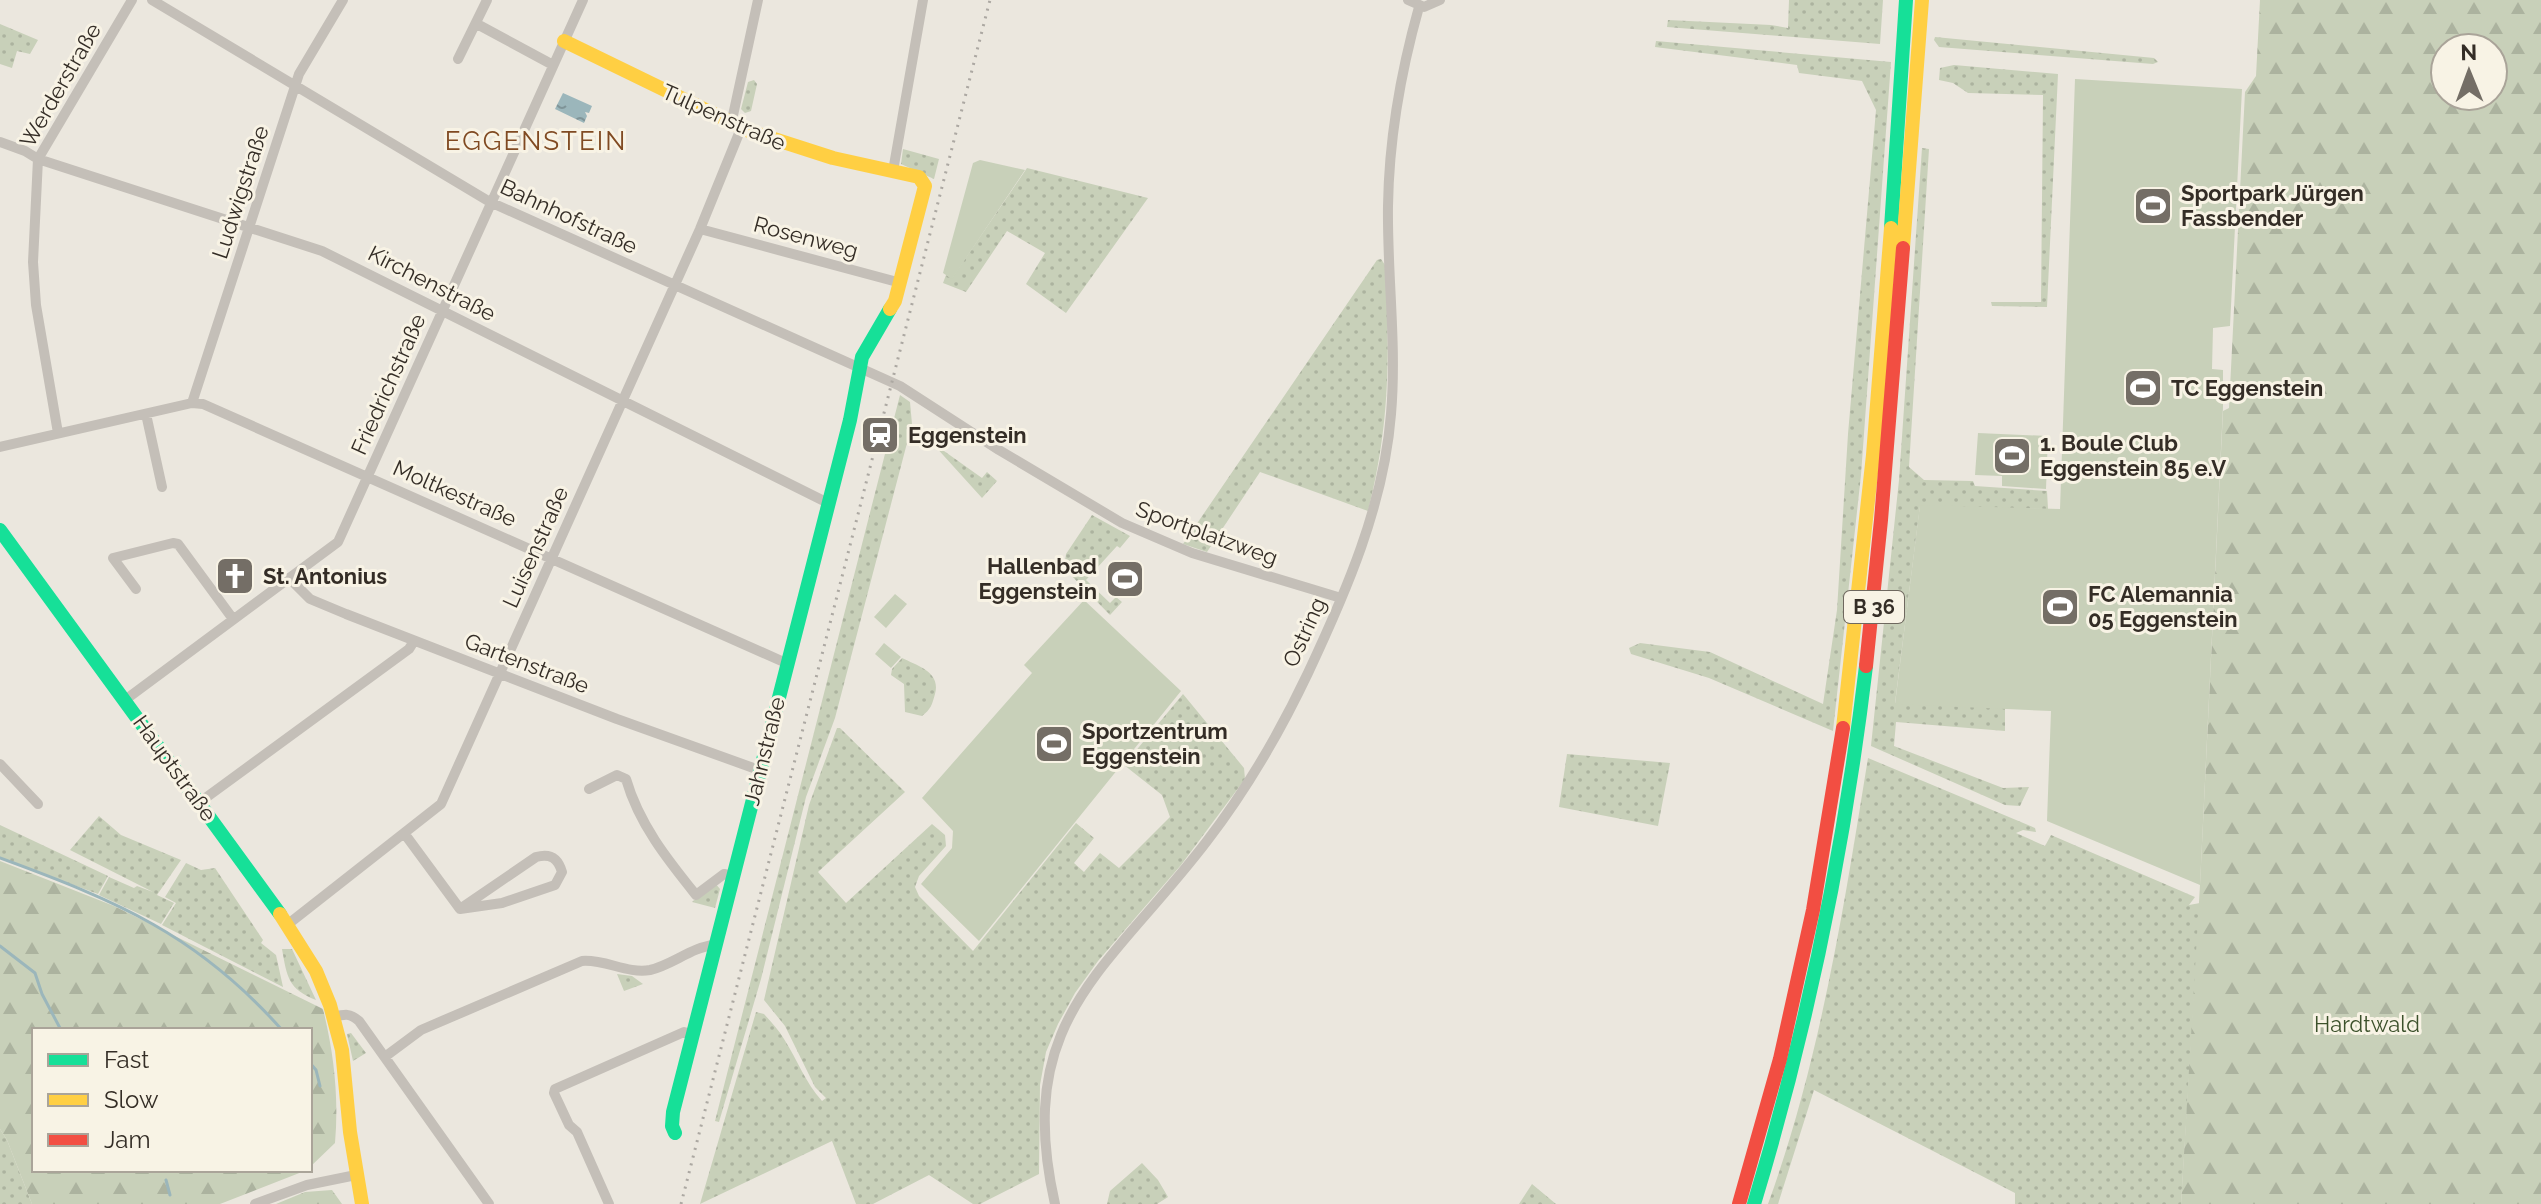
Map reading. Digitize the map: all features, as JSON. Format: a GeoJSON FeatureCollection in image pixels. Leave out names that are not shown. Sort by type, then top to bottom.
{"type":"FeatureCollection","features":[{"type":"Feature","properties":{"kind":"main road","name":"B 36"},"geometry":{"type":"LineString","coordinates":[[1739,1204],[1777,1073],[1801,964],[1826,833],[1849,677],[1873,444],[1906,0]]}},
{"type":"Feature","properties":{"kind":"main road","name":"B 36"},"geometry":{"type":"LineString","coordinates":[[1754,1204],[1792,1078],[1817,968],[1842,834],[1866,677],[1885,478],[1922,0]]}},
{"type":"Feature","properties":{"kind":"main road","name":"Tulpenstraße"},"geometry":{"type":"LineString","coordinates":[[564,41],[699,108],[794,147],[919,177],[925,186],[901,283]]}},
{"type":"Feature","properties":{"kind":"main road","name":"Jahnstraße"},"geometry":{"type":"LineString","coordinates":[[675,1133],[673,1112],[859,381],[862,357],[895,301],[901,283]]}},
{"type":"Feature","properties":{"kind":"main road","name":"Hauptstraße"},"geometry":{"type":"LineString","coordinates":[[0,530],[200,802],[316,971],[334,1017],[342,1050],[362,1204]]}},
{"type":"Feature","properties":{"kind":"street","name":"Werderstraße"},"geometry":{"type":"LineString","coordinates":[[58,433],[36,305],[33,262],[38,159],[132,0]]}},
{"type":"Feature","properties":{"kind":"street","name":"Bahnhofstraße"},"geometry":{"type":"LineString","coordinates":[[152,0],[490,202],[860,368]]}},
{"type":"Feature","properties":{"kind":"street","name":"Ludwigstraße"},"geometry":{"type":"LineString","coordinates":[[192,403],[295,85],[343,0]]}},
{"type":"Feature","properties":{"kind":"street"},"geometry":{"type":"LineString","coordinates":[[458,59],[487,0]]}},
{"type":"Feature","properties":{"kind":"street","name":"Friedrichstraße"},"geometry":{"type":"LineString","coordinates":[[125,700],[338,542],[583,0]]}},
{"type":"Feature","properties":{"kind":"street","name":"Luisenstraße"},"geometry":{"type":"LineString","coordinates":[[287,925],[441,804],[700,229],[737,123],[758,0]]}},
{"type":"Feature","properties":{"kind":"street"},"geometry":{"type":"LineString","coordinates":[[893,171],[923,0]]}},
{"type":"Feature","properties":{"kind":"street"},"geometry":{"type":"LineString","coordinates":[[1408,0],[1419,7],[1431,6],[1440,0]]}},
{"type":"Feature","properties":{"kind":"street","name":"Ostring"},"geometry":{"type":"LineString","coordinates":[[1055,1204],[1043,1117],[1046,1086],[1060,1031],[1103,964],[1190,863],[1246,785],[1277,735],[1341,598],[1375,507],[1391,417],[1395,347],[1389,253],[1389,180],[1398,98],[1419,7]]}},
{"type":"Feature","properties":{"kind":"street"},"geometry":{"type":"LineString","coordinates":[[477,24],[553,65]]}},
{"type":"Feature","properties":{"kind":"street","name":"Kirchenstraße"},"geometry":{"type":"LineString","coordinates":[[0,142],[38,159],[322,251],[828,503]]}},
{"type":"Feature","properties":{"kind":"street","name":"Rosenweg"},"geometry":{"type":"LineString","coordinates":[[700,229],[901,283]]}},
{"type":"Feature","properties":{"kind":"street","name":"Sportplatzweg"},"geometry":{"type":"LineString","coordinates":[[860,368],[923,399],[1075,497],[1133,529],[1192,553],[1341,598]]}},
{"type":"Feature","properties":{"kind":"street"},"geometry":{"type":"LineString","coordinates":[[0,447],[192,403]]}},
{"type":"Feature","properties":{"kind":"street","name":"Moltkestraße"},"geometry":{"type":"LineString","coordinates":[[192,403],[203,404],[368,476],[786,663]]}},
{"type":"Feature","properties":{"kind":"street"},"geometry":{"type":"LineString","coordinates":[[146,414],[162,487]]}},
{"type":"Feature","properties":{"kind":"street"},"geometry":{"type":"LineString","coordinates":[[136,589],[113,558],[178,544],[233,619]]}},
{"type":"Feature","properties":{"kind":"street","name":"Gartenstraße"},"geometry":{"type":"LineString","coordinates":[[289,578],[310,599],[759,770]]}},
{"type":"Feature","properties":{"kind":"street"},"geometry":{"type":"LineString","coordinates":[[200,802],[409,649],[414,641]]}},
{"type":"Feature","properties":{"kind":"street"},"geometry":{"type":"LineString","coordinates":[[0,764],[38,804]]}},
{"type":"Feature","properties":{"kind":"street"},"geometry":{"type":"LineString","coordinates":[[589,789],[617,775],[626,779],[632,799],[655,842],[696,895],[724,874],[733,876]]}},
{"type":"Feature","properties":{"kind":"street"},"geometry":{"type":"LineString","coordinates":[[404,833],[460,909]]}},
{"type":"Feature","properties":{"kind":"street"},"geometry":{"type":"LineString","coordinates":[[544,854],[554,857],[559,863],[562,872],[555,885],[502,903],[460,909],[536,857],[544,854]]}},
{"type":"Feature","properties":{"kind":"street"},"geometry":{"type":"LineString","coordinates":[[386,1056],[421,1030],[582,961],[649,970],[714,945]]}},
{"type":"Feature","properties":{"kind":"street"},"geometry":{"type":"LineString","coordinates":[[334,1017],[352,1015],[386,1056],[489,1204]]}},
{"type":"Feature","properties":{"kind":"street"},"geometry":{"type":"LineString","coordinates":[[609,1204],[577,1132],[569,1125],[555,1089],[684,1032],[692,1034]]}},
{"type":"Feature","properties":{"kind":"street"},"geometry":{"type":"LineString","coordinates":[[255,1204],[307,1185],[356,1175]]}},
{"type":"Feature","properties":{"kind":"green space"},"geometry":{"type":"Polygon","coordinates":[[[1789,0],[1883,0],[1880,44],[1667,27],[1668,20],[1788,28],[1789,0]]]}},
{"type":"Feature","properties":{"kind":"green space","name":"Hardtwald"},"geometry":{"type":"Polygon","coordinates":[[[2260,0],[2541,0],[2541,1204],[2181,1204],[2223,411],[2229,408],[2245,92],[2256,76],[2260,0]]]}},
{"type":"Feature","properties":{"kind":"green space"},"geometry":{"type":"Polygon","coordinates":[[[0,24],[38,40],[30,54],[17,51],[12,68],[0,64],[0,24]]]}},
{"type":"Feature","properties":{"kind":"green space"},"geometry":{"type":"Polygon","coordinates":[[[1935,37],[2154,58],[2158,62],[1939,47],[1935,37]]]}},
{"type":"Feature","properties":{"kind":"green space"},"geometry":{"type":"Polygon","coordinates":[[[1656,41],[1891,62],[1861,475],[1833,731],[1709,678],[1631,654],[1629,648],[1640,643],[1710,652],[1823,704],[1837,610],[1848,434],[1876,110],[1862,81],[1799,73],[1797,65],[1655,47],[1656,41]]]}},
{"type":"Feature","properties":{"kind":"green space"},"geometry":{"type":"Polygon","coordinates":[[[1954,65],[2058,74],[2047,307],[1992,306],[1991,302],[2041,302],[2043,95],[1968,93],[1953,83],[1939,80],[1940,68],[1954,65]]]}},
{"type":"Feature","properties":{"kind":"green space","name":"FC Alemannia 05 Eggenstein"},"geometry":{"type":"Polygon","coordinates":[[[2075,79],[2242,89],[2230,326],[2213,328],[2212,369],[2223,370],[2223,407],[2200,885],[2047,821],[2051,711],[1895,704],[1920,505],[2060,509],[2075,79]]]}},
{"type":"Feature","properties":{"kind":"green space"},"geometry":{"type":"Polygon","coordinates":[[[754,80],[757,84],[751,111],[745,113],[741,109],[748,82],[754,80]]]}},
{"type":"Feature","properties":{"kind":"green space"},"geometry":{"type":"Polygon","coordinates":[[[1922,148],[1929,149],[1909,467],[1924,480],[1973,481],[1975,486],[2047,491],[2048,509],[1920,506],[1895,703],[2005,708],[2005,731],[1896,722],[1894,746],[2003,788],[2029,787],[2020,806],[2005,805],[1871,746],[1899,480],[1922,148]]]}},
{"type":"Feature","properties":{"kind":"green space"},"geometry":{"type":"Polygon","coordinates":[[[903,149],[939,159],[934,179],[901,164],[903,149]]]}},
{"type":"Feature","properties":{"kind":"green space"},"geometry":{"type":"Polygon","coordinates":[[[980,160],[1025,170],[952,279],[943,273],[973,163],[980,160]]]}},
{"type":"Feature","properties":{"kind":"green space"},"geometry":{"type":"Polygon","coordinates":[[[1027,168],[1148,198],[1066,313],[1026,284],[1045,253],[1007,231],[966,292],[943,283],[946,275],[952,278],[1027,168]]]}},
{"type":"Feature","properties":{"kind":"green space"},"geometry":{"type":"Polygon","coordinates":[[[1381,259],[1385,265],[1387,298],[1387,389],[1381,449],[1368,511],[1260,472],[1207,552],[1183,544],[1377,260],[1381,259]]]}},
{"type":"Feature","properties":{"kind":"green space"},"geometry":{"type":"Polygon","coordinates":[[[900,395],[910,402],[912,424],[835,718],[806,797],[761,979],[719,1122],[715,1121],[900,395]]]}},
{"type":"Feature","properties":{"kind":"green space","name":"1. Boule Club Eggenstein 85 e.V"},"geometry":{"type":"Polygon","coordinates":[[[1978,433],[2048,436],[2046,489],[2002,486],[2002,476],[1975,475],[1978,433]]]}},
{"type":"Feature","properties":{"kind":"green space"},"geometry":{"type":"Polygon","coordinates":[[[935,438],[941,440],[937,446],[982,478],[987,472],[997,481],[982,498],[934,445],[935,438]]]}},
{"type":"Feature","properties":{"kind":"green space"},"geometry":{"type":"Polygon","coordinates":[[[1092,515],[1130,536],[1086,580],[1110,603],[1116,597],[1122,602],[1110,615],[1064,568],[1066,554],[1092,515]]]}},
{"type":"Feature","properties":{"kind":"green space"},"geometry":{"type":"Polygon","coordinates":[[[895,594],[907,604],[886,628],[874,617],[895,594]]]}},
{"type":"Feature","properties":{"kind":"green space","name":"Sportzentrum Eggenstein"},"geometry":{"type":"Polygon","coordinates":[[[1084,600],[1181,691],[979,941],[921,884],[952,848],[953,831],[922,798],[1032,673],[1024,665],[1084,600]]]}},
{"type":"Feature","properties":{"kind":"green space"},"geometry":{"type":"Polygon","coordinates":[[[884,643],[901,657],[891,668],[875,654],[884,643]]]}},
{"type":"Feature","properties":{"kind":"green space"},"geometry":{"type":"Polygon","coordinates":[[[902,658],[927,671],[935,680],[933,701],[922,716],[905,712],[904,684],[891,675],[892,669],[902,658]]]}},
{"type":"Feature","properties":{"kind":"green space"},"geometry":{"type":"Polygon","coordinates":[[[1183,694],[1244,768],[1245,779],[1181,865],[1098,961],[1058,1024],[1046,1052],[1040,1085],[1039,1174],[980,1204],[973,1204],[929,1175],[873,1204],[856,1204],[832,1141],[700,1204],[756,1012],[764,1014],[777,1029],[816,1094],[822,1101],[826,1098],[815,1087],[785,1026],[764,1000],[809,805],[837,728],[905,792],[818,872],[846,903],[932,824],[945,835],[946,846],[919,876],[915,887],[919,896],[973,951],[1076,823],[1094,838],[1074,863],[1084,872],[1100,853],[1119,868],[1170,817],[1162,795],[1124,765],[1183,694]]]}},
{"type":"Feature","properties":{"kind":"green space"},"geometry":{"type":"Polygon","coordinates":[[[1567,754],[1670,763],[1658,826],[1559,807],[1567,754]]]}},
{"type":"Feature","properties":{"kind":"green space"},"geometry":{"type":"Polygon","coordinates":[[[1868,758],[2035,828],[2036,832],[2023,830],[2016,833],[2045,846],[2051,835],[2195,897],[2189,905],[2200,903],[2181,1204],[2015,1204],[2015,1193],[1814,1090],[1778,1204],[1768,1204],[1816,1039],[1840,927],[1868,758]]]}},
{"type":"Feature","properties":{"kind":"green space"},"geometry":{"type":"Polygon","coordinates":[[[99,816],[121,835],[181,860],[157,895],[174,903],[161,924],[99,895],[109,877],[153,892],[70,850],[99,816]]]}},
{"type":"Feature","properties":{"kind":"green space"},"geometry":{"type":"Polygon","coordinates":[[[0,825],[108,876],[98,894],[0,858],[0,825]]]}},
{"type":"Feature","properties":{"kind":"green space"},"geometry":{"type":"Polygon","coordinates":[[[0,861],[114,906],[323,1009],[335,1076],[335,1143],[312,1165],[312,1028],[32,1028],[32,1172],[302,1172],[220,1204],[32,1204],[0,1129],[0,861]]]}},
{"type":"Feature","properties":{"kind":"green space"},"geometry":{"type":"Polygon","coordinates":[[[186,863],[201,870],[215,868],[263,940],[261,943],[276,955],[283,987],[162,925],[176,903],[165,897],[186,863]]]}},
{"type":"Feature","properties":{"kind":"green space"},"geometry":{"type":"Polygon","coordinates":[[[715,883],[720,889],[715,908],[692,902],[715,883]]]}},
{"type":"Feature","properties":{"kind":"green space"},"geometry":{"type":"Polygon","coordinates":[[[282,949],[292,949],[316,1000],[290,981],[282,949]]]}},
{"type":"Feature","properties":{"kind":"green space"},"geometry":{"type":"Polygon","coordinates":[[[617,974],[632,976],[643,984],[624,991],[617,974]]]}},
{"type":"Feature","properties":{"kind":"green space"},"geometry":{"type":"Polygon","coordinates":[[[351,1033],[366,1053],[353,1061],[347,1034],[351,1033]]]}},
{"type":"Feature","properties":{"kind":"green space"},"geometry":{"type":"Polygon","coordinates":[[[0,1129],[7,1140],[32,1204],[0,1204],[0,1129]]]}},
{"type":"Feature","properties":{"kind":"green space"},"geometry":{"type":"Polygon","coordinates":[[[1142,1163],[1168,1197],[1157,1204],[1107,1204],[1110,1191],[1142,1163]]]}},
{"type":"Feature","properties":{"kind":"green space"},"geometry":{"type":"Polygon","coordinates":[[[1532,1184],[1556,1204],[1519,1204],[1532,1184]]]}},
{"type":"Feature","properties":{"kind":"green space"},"geometry":{"type":"Polygon","coordinates":[[[332,1190],[342,1204],[276,1204],[305,1192],[332,1190]]]}},
{"type":"Feature","properties":{"kind":"water"},"geometry":{"type":"Polygon","coordinates":[[[563,93],[592,106],[589,113],[585,112],[584,123],[555,109],[563,93]]]}},
{"type":"Feature","properties":{"kind":"waterway"},"geometry":{"type":"LineString","coordinates":[[0,858],[82,890],[153,924],[219,969],[280,1028]]}},
{"type":"Feature","properties":{"kind":"waterway"},"geometry":{"type":"LineString","coordinates":[[0,946],[35,973],[60,1028]]}},
{"type":"Feature","properties":{"kind":"waterway"},"geometry":{"type":"LineString","coordinates":[[312,1065],[320,1086]]}},
{"type":"Feature","properties":{"kind":"waterway"},"geometry":{"type":"LineString","coordinates":[[166,1180],[170,1195]]}},
{"type":"Feature","properties":{"kind":"railway"},"geometry":{"type":"LineString","coordinates":[[681,1204],[990,0]]}},
{"type":"Feature","properties":{"kind":"traffic: fast"},"geometry":{"type":"LineString","coordinates":[[1891,228],[1906,0]]}},
{"type":"Feature","properties":{"kind":"traffic: fast"},"geometry":{"type":"LineString","coordinates":[[675,1133],[673,1112],[850,420],[862,357],[890,309]]}},
{"type":"Feature","properties":{"kind":"traffic: fast"},"geometry":{"type":"LineString","coordinates":[[0,530],[280,914]]}},
{"type":"Feature","properties":{"kind":"traffic: fast"},"geometry":{"type":"LineString","coordinates":[[1754,1204],[1791,1071],[1822,938],[1847,803],[1866,666]]}},
{"type":"Feature","properties":{"kind":"traffic: slow"},"geometry":{"type":"LineString","coordinates":[[1903,248],[1922,0]]}},
{"type":"Feature","properties":{"kind":"traffic: slow"},"geometry":{"type":"LineString","coordinates":[[564,41],[749,131],[833,158],[919,177],[925,186],[895,301],[890,309]]}},
{"type":"Feature","properties":{"kind":"traffic: slow"},"geometry":{"type":"LineString","coordinates":[[1843,728],[1873,455],[1891,228]]}},
{"type":"Feature","properties":{"kind":"traffic: slow"},"geometry":{"type":"LineString","coordinates":[[280,914],[316,971],[330,1005],[342,1050],[350,1132],[362,1204]]}},
{"type":"Feature","properties":{"kind":"traffic: jam"},"geometry":{"type":"LineString","coordinates":[[1866,666],[1903,248]]}},
{"type":"Feature","properties":{"kind":"traffic: jam"},"geometry":{"type":"LineString","coordinates":[[1739,1204],[1780,1059],[1813,910],[1843,728]]}},
{"type":"Feature","properties":{"kind":"place","name":"Sportpark Jürgen Fassbender"},"geometry":{"type":"Point","coordinates":[2153,206]}},
{"type":"Feature","properties":{"kind":"place","name":"TC Eggenstein"},"geometry":{"type":"Point","coordinates":[2143,388]}},
{"type":"Feature","properties":{"kind":"place","name":"Eggenstein"},"geometry":{"type":"Point","coordinates":[880,435]}},
{"type":"Feature","properties":{"kind":"place","name":"1. Boule Club Eggenstein 85 e.V"},"geometry":{"type":"Point","coordinates":[2012,456]}},
{"type":"Feature","properties":{"kind":"place","name":"St. Antonius"},"geometry":{"type":"Point","coordinates":[235,576]}},
{"type":"Feature","properties":{"kind":"place","name":"Hallenbad Eggenstein"},"geometry":{"type":"Point","coordinates":[1125,579]}},
{"type":"Feature","properties":{"kind":"place","name":"FC Alemannia 05 Eggenstein"},"geometry":{"type":"Point","coordinates":[2060,607]}},
{"type":"Feature","properties":{"kind":"place","name":"Sportzentrum Eggenstein"},"geometry":{"type":"Point","coordinates":[1054,744]}},
{"type":"Feature","properties":{"kind":"district","name":"EGGENSTEIN"},"geometry":{"type":"Point","coordinates":[536,141]}}]}
